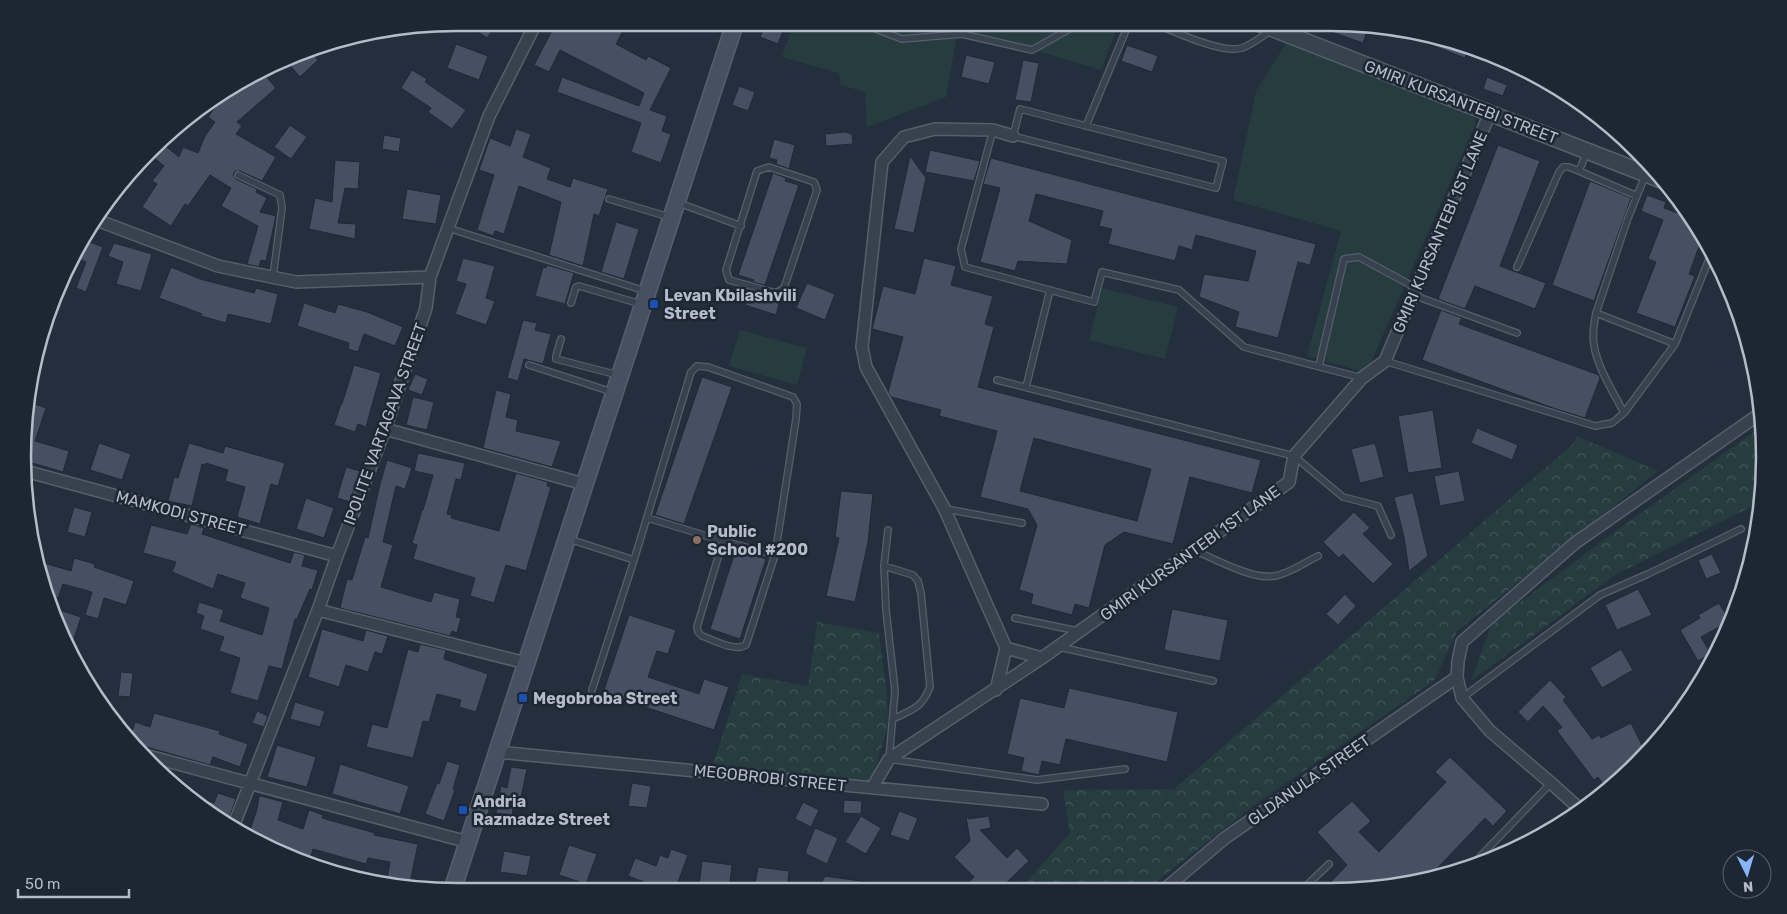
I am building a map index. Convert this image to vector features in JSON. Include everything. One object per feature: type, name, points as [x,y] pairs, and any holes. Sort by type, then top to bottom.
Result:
[{"type":"main road","points":[[454,883],[732,31]]},
{"type":"street","name":"IPOLITE VARTAGAVA STREET","points":[[235,821],[318,610],[385,429],[426,308],[430,277],[489,116],[532,31]]},
{"type":"street","name":"GMIRI KURSANTEBI STREET","points":[[1278,31],[1649,175]]},
{"type":"street","name":"GMIRI KURSANTEBI 1ST LANE","points":[[1385,362],[1490,113]]},
{"type":"street","points":[[996,690],[1006,648],[944,508],[866,367],[862,347],[882,162],[904,137],[935,129],[993,130],[1014,136]]},
{"type":"street","points":[[102,222],[218,266],[296,282],[430,277]]},
{"type":"street","points":[[1294,456],[1362,378],[1385,362]]},
{"type":"street","points":[[1575,805],[1490,731],[1462,698],[1457,677],[1462,642],[1575,543],[1754,418]]},
{"type":"street","points":[[385,429],[584,484]]},
{"type":"street","name":"GMIRI KURSANTEBI 1ST LANE","points":[[872,788],[889,759],[1059,647],[1289,482],[1294,456]]},
{"type":"street","name":"MAMKODI STREET","points":[[32,473],[337,556]]},
{"type":"street","points":[[318,610],[526,663]]},
{"type":"street","points":[[1006,648],[1042,658]]},
{"type":"street","name":"GLDANULA STREET","points":[[1172,883],[1225,838],[1457,677]]},
{"type":"street","name":"MEGOBROBI STREET","points":[[497,752],[1042,804]]},
{"type":"street","points":[[156,758],[468,842]]},
{"type":"lane","points":[[881,31],[902,39],[962,34],[1032,50],[1066,31]]},
{"type":"lane","points":[[1086,126],[1127,31]]},
{"type":"lane","points":[[1174,31],[1217,47],[1240,48],[1251,44],[1270,31]]},
{"type":"lane","points":[[1020,109],[1086,126],[1223,161],[1216,188],[1014,136],[1020,109]]},
{"type":"lane","points":[[993,130],[961,249],[966,267],[1094,302],[1102,272],[1179,290],[1244,347],[1362,378]]},
{"type":"lane","points":[[1578,171],[1587,152]]},
{"type":"lane","points":[[770,167],[814,182],[817,190],[784,288],[776,294],[729,280],[726,270],[740,226],[757,171],[770,167]]},
{"type":"lane","points":[[1517,267],[1559,172],[1563,167],[1569,167],[1637,196]]},
{"type":"lane","points":[[1624,413],[1602,370],[1594,345],[1596,313],[1646,174]]},
{"type":"lane","points":[[238,175],[280,196],[282,208],[273,277]]},
{"type":"lane","points":[[608,199],[671,218]]},
{"type":"lane","points":[[676,202],[740,226]]},
{"type":"lane","points":[[448,228],[645,298]]},
{"type":"lane","points":[[1318,366],[1344,259],[1359,257],[1415,292],[1517,333]]},
{"type":"lane","points":[[1385,362],[1596,426],[1612,423],[1624,413],[1675,344],[1708,262]]},
{"type":"lane","points":[[571,303],[576,287],[579,286],[645,298]]},
{"type":"lane","points":[[1026,388],[1050,290]]},
{"type":"lane","points":[[1596,313],[1675,344]]},
{"type":"lane","points":[[561,339],[556,359],[620,376]]},
{"type":"lane","points":[[529,365],[614,393]]},
{"type":"lane","points":[[592,690],[648,518],[691,372],[698,366],[708,367],[794,397],[796,404],[796,419],[775,555],[746,645],[742,647],[735,647],[702,636],[698,632],[697,627],[723,541]]},
{"type":"lane","points":[[997,380],[1294,456],[1343,497],[1378,506],[1391,536]]},
{"type":"lane","points":[[944,508],[1022,523]]},
{"type":"lane","points":[[648,518],[775,555]]},
{"type":"lane","points":[[1462,698],[1600,595],[1741,529]]},
{"type":"lane","points":[[888,530],[884,566],[886,610],[895,691],[889,759],[1037,780],[1125,769]]},
{"type":"lane","points":[[567,539],[634,560]]},
{"type":"lane","points":[[1194,550],[1245,572],[1274,576],[1291,571],[1318,556]]},
{"type":"lane","points":[[884,566],[913,575],[918,581],[921,593],[930,687],[926,699],[920,706],[893,719]]},
{"type":"lane","points":[[1014,618],[1080,632]]},
{"type":"lane","points":[[1059,647],[1213,681]]},
{"type":"lane","points":[[1483,854],[1552,783]]},
{"type":"lane","points":[[1309,883],[1329,864]]},
{"type":"green space","points":[[791,31],[966,31],[956,41],[946,97],[867,127],[865,92],[841,85],[839,73],[782,57]]},
{"type":"green space","points":[[970,31],[1116,31],[1101,70]]},
{"type":"green space","points":[[1287,42],[1474,114],[1476,123],[1369,367],[1360,371],[1307,356],[1341,231],[1233,200],[1256,91]]},
{"type":"green space","points":[[1102,288],[1178,307],[1165,359],[1089,340]]},
{"type":"green space","points":[[740,330],[807,348],[797,385],[729,366]]},
{"type":"green space","points":[[1755,431],[1756,457],[1753,506],[1615,575],[1471,681],[1492,623]]},
{"type":"green space","points":[[1577,436],[1658,471],[1457,631],[1434,681],[1256,804],[1154,883],[1025,883],[1070,833],[1063,790],[1174,789],[1572,445]]},
{"type":"green space","points":[[817,622],[879,633],[887,695],[888,726],[871,782],[713,765],[742,674],[808,686]]},
{"type":"building","points":[[477,31],[492,31],[487,38]]},
{"type":"building","points":[[552,31],[623,31],[616,44],[646,60],[648,56],[671,68],[650,110],[667,116],[662,131],[671,134],[661,163],[631,152],[641,123],[557,92],[562,77],[639,106],[644,93],[560,50],[549,72],[534,65]]},
{"type":"building","points":[[763,31],[783,31],[778,44],[760,37]]},
{"type":"building","points":[[1329,31],[1366,33],[1363,43]]},
{"type":"building","points":[[1421,41],[1467,54],[1465,58]]},
{"type":"building","points":[[456,44],[488,56],[479,80],[447,68]]},
{"type":"building","points":[[1127,45],[1158,56],[1152,72],[1121,61]]},
{"type":"building","points":[[966,55],[995,62],[989,84],[961,77]]},
{"type":"building","points":[[315,56],[318,60],[300,77],[290,66]]},
{"type":"building","points":[[1023,60],[1039,63],[1031,102],[1015,100]]},
{"type":"building","points":[[412,70],[427,79],[425,82],[466,110],[452,129],[428,112],[431,108],[401,88]]},
{"type":"building","points":[[266,76],[276,88],[237,122],[242,126],[236,134],[276,157],[262,181],[240,171],[235,171],[233,175],[236,179],[257,189],[256,192],[267,198],[260,212],[276,216],[266,261],[261,260],[259,267],[247,264],[258,226],[221,206],[231,188],[210,175],[188,206],[185,204],[171,226],[142,207],[157,184],[152,181],[164,166],[154,158],[166,146],[179,157],[183,147],[198,153],[205,136],[215,122],[208,117],[220,103]]},
{"type":"building","points":[[1487,77],[1507,85],[1503,96],[1483,89]]},
{"type":"building","points":[[739,86],[755,92],[748,111],[732,105]]},
{"type":"building","points":[[290,125],[307,137],[291,159],[274,147]]},
{"type":"building","points":[[516,129],[531,134],[523,157],[551,168],[547,179],[570,187],[573,178],[608,189],[599,216],[594,214],[583,266],[549,255],[561,202],[519,186],[504,234],[495,231],[493,236],[477,230],[494,175],[479,170],[490,138],[510,146]]},
{"type":"building","points":[[845,132],[852,134],[853,144],[826,146],[825,134]]},
{"type":"building","points":[[384,135],[401,138],[399,152],[382,149]]},
{"type":"building","points":[[774,139],[795,145],[789,169],[776,164],[777,160],[769,158]]},
{"type":"building","points":[[1498,145],[1540,161],[1500,266],[1546,283],[1535,309],[1475,286],[1465,309],[1438,299]]},
{"type":"building","points":[[930,150],[980,161],[974,181],[925,172]]},
{"type":"building","points":[[910,156],[926,178],[914,233],[894,229]]},
{"type":"building","points":[[991,158],[1316,244],[1310,265],[1298,262],[1278,338],[1235,327],[1239,312],[1199,297],[1204,274],[1248,281],[1256,251],[1196,235],[1192,250],[1179,246],[1175,261],[1108,244],[1112,229],[1099,226],[1103,211],[1036,194],[1029,221],[1072,240],[1067,264],[1018,261],[1015,271],[980,262],[1000,188],[983,184]]},
{"type":"building","points":[[335,160],[360,162],[358,189],[345,188],[338,223],[356,224],[355,239],[309,229],[315,198],[332,202]]},
{"type":"building","points":[[773,173],[786,178],[785,181],[799,185],[765,285],[738,275]]},
{"type":"building","points":[[1590,181],[1631,198],[1594,301],[1552,285]]},
{"type":"building","points":[[407,189],[441,195],[436,224],[402,219]]},
{"type":"building","points":[[1647,195],[1666,202],[1664,208],[1679,214],[1700,245],[1689,274],[1695,276],[1675,327],[1636,313],[1656,262],[1648,259],[1663,220],[1641,211]]},
{"type":"building","points":[[616,222],[639,229],[624,279],[601,272]]},
{"type":"building","points":[[89,242],[103,247],[86,292],[76,288],[86,262],[80,260]]},
{"type":"building","points":[[114,243],[152,254],[141,291],[116,284],[123,262],[108,256]]},
{"type":"building","points":[[463,258],[495,266],[486,298],[495,301],[486,325],[455,314],[466,284],[456,281]]},
{"type":"building","points":[[924,258],[956,266],[951,285],[993,296],[985,324],[994,327],[978,387],[1261,460],[1252,493],[1190,477],[1173,544],[1124,532],[1105,545],[1089,608],[1075,604],[1072,615],[1031,604],[1033,594],[1019,590],[1037,525],[1028,509],[980,497],[997,431],[939,416],[941,410],[891,397],[888,392],[903,337],[872,329],[883,286],[915,294]],"holes":[[[1034,438],[1151,469],[1137,521],[1020,491]]]},
{"type":"building","points":[[547,265],[574,273],[565,304],[535,296],[543,267],[546,268]]},
{"type":"building","points":[[171,267],[200,279],[254,293],[256,288],[278,294],[271,324],[228,314],[226,323],[201,316],[202,314],[159,298]]},
{"type":"building","points":[[807,283],[835,294],[825,320],[796,308]]},
{"type":"building","points":[[750,291],[780,300],[776,315],[745,305]]},
{"type":"building","points":[[304,303],[335,313],[338,304],[367,312],[403,327],[395,346],[364,334],[358,352],[348,349],[349,343],[297,326]]},
{"type":"building","points":[[1441,310],[1462,318],[1459,324],[1599,375],[1600,378],[1585,418],[1422,360]]},
{"type":"building","points":[[523,320],[537,323],[535,330],[551,334],[543,364],[524,359],[518,381],[507,378]]},
{"type":"building","points":[[354,365],[381,373],[366,427],[358,424],[355,432],[334,425]]},
{"type":"building","points":[[415,374],[428,379],[422,395],[408,390]]},
{"type":"building","points":[[702,377],[732,387],[684,524],[655,515]]},
{"type":"building","points":[[496,390],[511,394],[506,417],[518,420],[516,431],[561,441],[552,467],[483,448]]},
{"type":"building","points":[[413,397],[434,402],[427,430],[406,425]]},
{"type":"building","points":[[35,404],[46,408],[35,441],[69,451],[63,472],[31,463]]},
{"type":"building","points":[[1433,410],[1442,468],[1408,473],[1398,416]]},
{"type":"building","points":[[1477,428],[1518,445],[1512,460],[1471,443]]},
{"type":"building","points":[[99,443],[131,454],[122,480],[90,470]]},
{"type":"building","points":[[189,443],[223,453],[225,446],[285,463],[278,486],[271,484],[260,524],[237,517],[245,487],[225,481],[228,470],[206,463],[206,465],[202,464],[192,506],[168,501],[174,477],[178,478]]},
{"type":"building","points":[[1375,443],[1384,477],[1360,483],[1351,449]]},
{"type":"building","points":[[418,453],[465,463],[461,480],[456,479],[447,514],[452,515],[451,518],[499,531],[516,473],[548,482],[547,486],[551,487],[526,571],[506,565],[494,603],[470,596],[475,578],[413,559],[417,545],[412,543],[433,475],[414,471]]},
{"type":"building","points":[[387,460],[412,468],[405,489],[396,486],[383,542],[393,545],[381,587],[431,602],[434,592],[460,599],[456,617],[461,618],[457,633],[452,631],[450,636],[340,608],[347,579],[352,580],[365,537],[368,538]]},
{"type":"building","points":[[346,467],[360,471],[350,502],[337,498]]},
{"type":"building","points":[[1459,471],[1465,501],[1440,506],[1434,476]]},
{"type":"building","points":[[841,491],[873,494],[868,542],[855,602],[826,596],[839,538],[835,537]]},
{"type":"building","points":[[1413,493],[1428,556],[1409,571],[1404,537],[1394,497]]},
{"type":"building","points":[[306,498],[334,508],[324,538],[296,529]]},
{"type":"building","points":[[74,507],[92,512],[85,537],[67,532]]},
{"type":"building","points":[[1354,512],[1370,528],[1363,534],[1393,564],[1373,584],[1343,554],[1339,558],[1323,542]]},
{"type":"building","points":[[191,524],[204,528],[202,534],[290,563],[294,552],[305,555],[302,566],[318,570],[312,590],[310,589],[297,619],[295,619],[282,669],[269,666],[258,701],[230,693],[240,658],[219,651],[224,637],[200,629],[204,616],[196,613],[199,602],[224,610],[220,621],[262,635],[269,608],[240,598],[245,583],[218,574],[213,589],[172,572],[176,562],[143,553],[151,525],[187,534]]},
{"type":"building","points":[[736,549],[766,559],[740,639],[710,629]]},
{"type":"building","points":[[1712,554],[1721,573],[1706,579],[1698,560]]},
{"type":"building","points":[[74,558],[95,564],[94,567],[134,581],[126,605],[104,598],[98,619],[85,615],[92,592],[63,584],[58,598],[55,597],[45,563],[71,571]]},
{"type":"building","points":[[1638,589],[1652,615],[1617,630],[1605,605]]},
{"type":"building","points":[[1345,594],[1356,606],[1338,625],[1326,614]]},
{"type":"building","points":[[1719,603],[1725,614],[1720,626],[1701,637],[1709,651],[1706,657],[1698,661],[1680,630],[1700,618],[1698,615]]},
{"type":"building","points":[[1172,609],[1228,620],[1220,661],[1164,650]]},
{"type":"building","points":[[60,610],[81,617],[73,641]]},
{"type":"building","points":[[629,615],[676,630],[668,654],[657,651],[648,677],[699,694],[704,679],[729,687],[714,730],[603,693]]},
{"type":"building","points":[[322,629],[363,641],[366,630],[388,636],[382,654],[375,652],[368,672],[346,665],[339,687],[308,677]]},
{"type":"building","points":[[420,644],[446,650],[444,659],[488,674],[476,712],[459,707],[461,700],[437,694],[429,722],[423,721],[413,758],[366,747],[372,724],[387,728],[408,649],[418,652]]},
{"type":"building","points":[[1621,649],[1633,670],[1602,688],[1590,668]]},
{"type":"building","points":[[121,672],[133,673],[130,697],[118,696]]},
{"type":"building","points":[[1550,680],[1566,697],[1563,700],[1592,739],[1599,735],[1601,738],[1631,723],[1642,746],[1603,784],[1598,777],[1594,780],[1557,731],[1562,727],[1543,706],[1528,722],[1518,712]]},
{"type":"building","points":[[1069,688],[1178,712],[1167,762],[1066,739],[1060,765],[1042,761],[1039,775],[1021,771],[1024,758],[1007,754],[1020,698],[1064,708]]},
{"type":"building","points":[[295,702],[325,711],[320,727],[290,719]]},
{"type":"building","points":[[257,711],[268,716],[264,727],[252,723]]},
{"type":"building","points":[[154,713],[220,731],[219,734],[248,744],[240,767],[213,757],[210,765],[145,747],[132,732],[135,722],[150,727]]},
{"type":"building","points":[[277,745],[316,757],[307,787],[267,777]]},
{"type":"building","points":[[1450,757],[1507,811],[1493,826],[1485,818],[1437,869],[1386,879],[1330,883],[1347,865],[1317,832],[1352,801],[1371,821],[1359,832],[1379,852],[1446,782],[1435,772]]},
{"type":"building","points":[[447,761],[460,765],[453,789],[455,790],[444,821],[425,814]]},
{"type":"building","points":[[340,764],[409,786],[400,814],[332,794]]},
{"type":"building","points":[[511,767],[527,769],[521,798],[515,798],[512,816],[496,813],[501,786],[507,788]]},
{"type":"building","points":[[632,783],[651,786],[647,808],[628,806]]},
{"type":"building","points":[[218,793],[236,799],[229,817],[204,799],[214,803]]},
{"type":"building","points":[[259,797],[283,802],[278,820],[303,829],[309,810],[323,815],[322,818],[375,833],[374,835],[418,844],[411,880],[387,877],[390,862],[368,858],[366,864],[313,849],[311,857],[250,829]]},
{"type":"building","points":[[844,800],[862,801],[861,814],[843,813]]},
{"type":"building","points":[[803,802],[819,810],[811,827],[795,819]]},
{"type":"building","points":[[899,811],[918,818],[909,841],[890,835]]},
{"type":"building","points":[[861,816],[881,828],[866,854],[845,842]]},
{"type":"building","points":[[966,816],[969,819],[989,816],[991,828],[980,830],[1007,858],[1017,848],[1029,861],[1006,883],[968,883],[974,877],[954,857],[970,841]]},
{"type":"building","points":[[815,828],[838,838],[827,864],[806,854]]},
{"type":"building","points":[[569,845],[597,854],[586,883],[559,875]]},
{"type":"building","points":[[671,849],[688,855],[678,883],[646,883],[628,876],[635,858],[656,866],[660,855],[668,858]]},
{"type":"building","points":[[504,851],[531,856],[527,876],[500,872]]},
{"type":"building","points":[[702,861],[732,865],[730,883],[699,883]]},
{"type":"building","points":[[758,867],[789,871],[788,883],[755,883]]},
{"type":"building","points":[[825,876],[867,882],[867,883],[822,883]]},
{"type":"place","name":"Levan Kbilashvili Street","points":[[654,304]]},
{"type":"place","name":"Public School #200","points":[[697,540]]},
{"type":"place","name":"Megobroba Street","points":[[523,698]]},
{"type":"place","name":"Andria Razmadze Street","points":[[463,810]]}]
